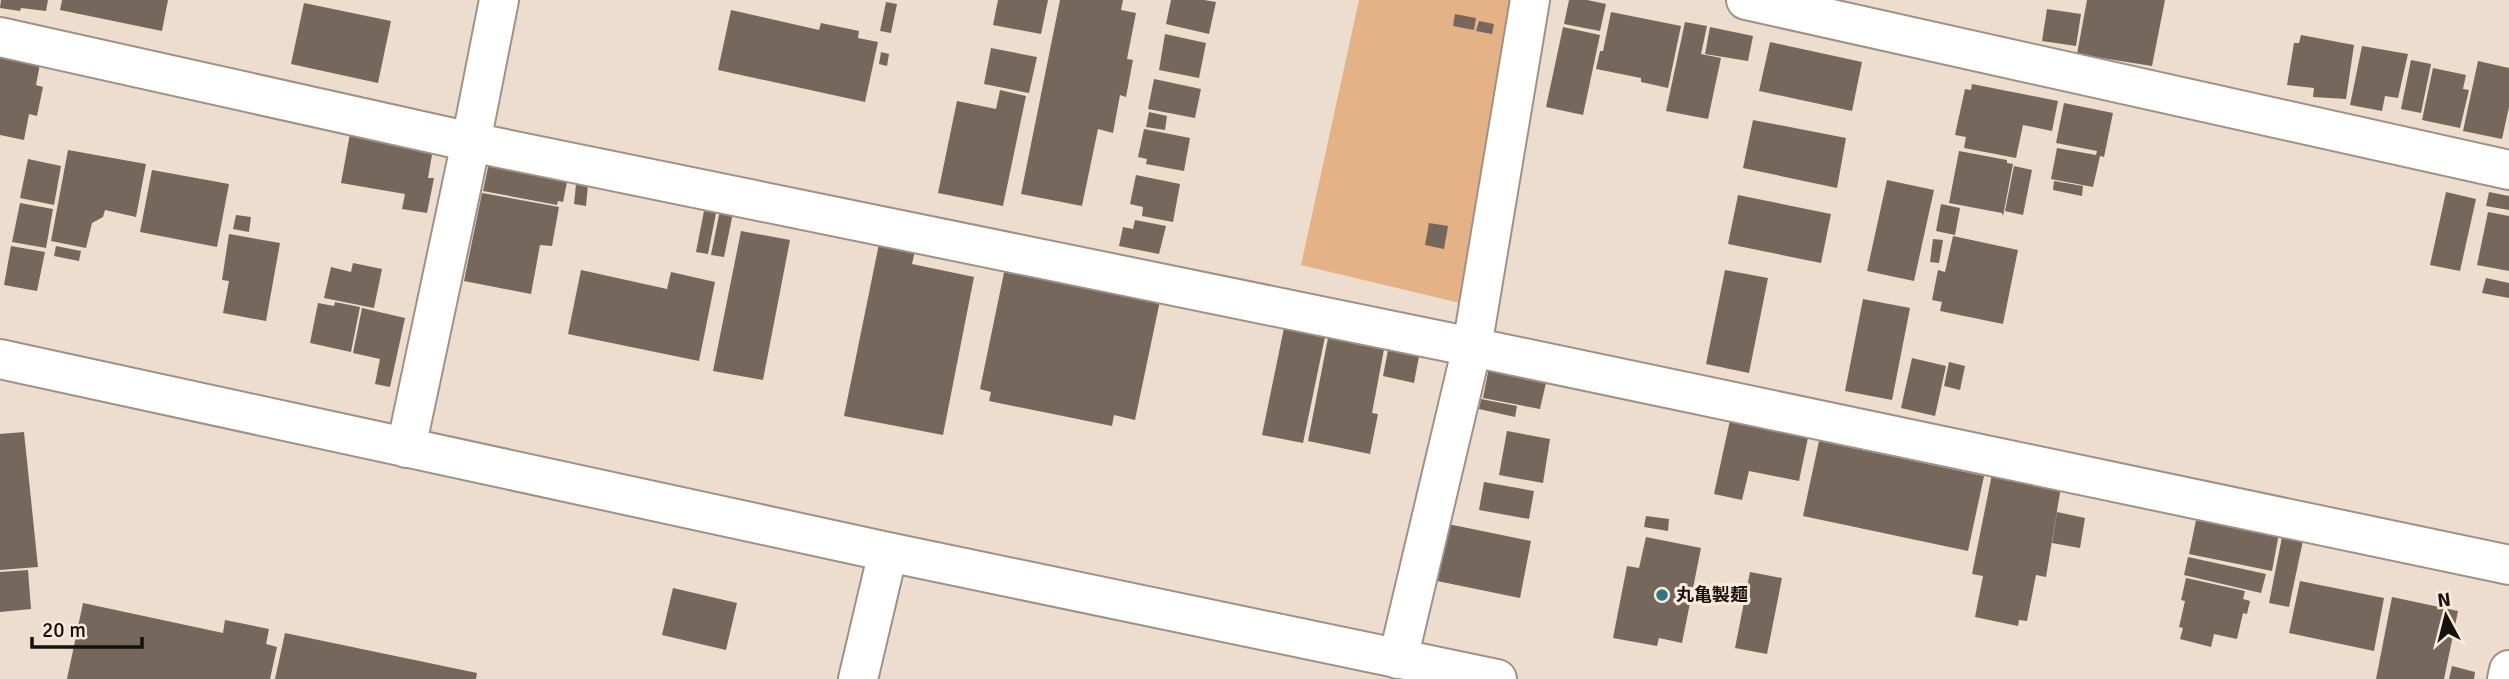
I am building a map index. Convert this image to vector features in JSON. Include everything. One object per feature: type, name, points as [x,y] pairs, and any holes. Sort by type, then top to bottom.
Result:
[{"type":"street","points":[[406,448],[499,0]]},
{"type":"street","points":[[1398,659],[1472,348],[1530,0]]},
{"type":"street","points":[[1746,0],[2509,170]]},
{"type":"street","points":[[0,37],[471,142],[2509,565]]},
{"type":"street","points":[[0,359],[888,552],[1497,679]]},
{"type":"street","points":[[858,679],[888,552]]},
{"type":"street","points":[[2507,679],[2509,670]]},
{"type":"shaded area","points":[[1359,0],[1538,0],[1468,305],[1301,265]]},
{"type":"building","points":[[1,0],[48,0],[46,11],[21,8],[20,11],[0,8]]},
{"type":"building","points":[[62,0],[168,0],[162,31],[60,10]]},
{"type":"building","points":[[998,0],[1048,0],[1041,34],[993,25]]},
{"type":"building","points":[[1060,0],[1123,0],[1121,10],[1136,13],[1127,59],[1133,60],[1126,97],[1120,95],[1113,133],[1098,129],[1082,206],[1021,194]]},
{"type":"building","points":[[1171,0],[1216,2],[1209,34],[1166,24]]},
{"type":"building","points":[[1569,0],[1606,4],[1600,31],[1564,24]]},
{"type":"building","points":[[2087,0],[2165,0],[2152,66],[2077,54]]},
{"type":"building","points":[[886,2],[897,4],[891,33],[880,31]]},
{"type":"building","points":[[304,3],[391,21],[378,83],[291,64]]},
{"type":"building","points":[[2047,9],[2081,14],[2076,46],[2042,41]]},
{"type":"building","points":[[731,10],[819,30],[821,23],[859,31],[858,38],[878,42],[865,102],[718,70]]},
{"type":"building","points":[[1611,12],[1681,26],[1668,88],[1641,82],[1641,78],[1596,69],[1600,51],[1603,51]]},
{"type":"building","points":[[1455,14],[1476,18],[1474,30],[1453,26]]},
{"type":"building","points":[[1479,21],[1494,24],[1492,34],[1476,31]]},
{"type":"building","points":[[1685,22],[1707,26],[1701,54],[1721,58],[1708,119],[1666,111]]},
{"type":"building","points":[[1563,27],[1600,35],[1583,115],[1546,107]]},
{"type":"building","points":[[1710,27],[1753,36],[1748,61],[1705,54]]},
{"type":"building","points":[[1165,34],[1206,43],[1199,78],[1159,70]]},
{"type":"building","points":[[2301,35],[2354,45],[2346,99],[2313,97],[2314,88],[2287,85],[2294,43],[2299,43]]},
{"type":"building","points":[[1770,42],[1862,62],[1852,111],[1759,91]]},
{"type":"building","points":[[2362,46],[2408,54],[2398,98],[2385,96],[2382,111],[2350,105]]},
{"type":"building","points":[[991,48],[1037,57],[1029,93],[984,84]]},
{"type":"building","points":[[881,52],[889,54],[887,66],[879,64]]},
{"type":"building","points":[[0,56],[40,64],[36,85],[43,87],[37,116],[29,114],[24,140],[0,135]]},
{"type":"building","points":[[2411,60],[2431,64],[2421,113],[2401,109]]},
{"type":"building","points":[[2478,61],[2509,68],[2509,107],[2502,139],[2463,131]]},
{"type":"building","points":[[2433,68],[2466,75],[2463,89],[2469,90],[2460,128],[2422,120]]},
{"type":"building","points":[[1154,79],[1201,89],[1195,118],[1148,109]]},
{"type":"building","points":[[1972,84],[2058,101],[2052,131],[2023,125],[2016,158],[1964,148],[1966,137],[1955,135],[1965,89],[1971,90]]},
{"type":"building","points":[[1000,90],[1026,96],[1003,206],[938,193],[957,101],[996,109]]},
{"type":"building","points":[[2064,103],[2113,113],[2104,157],[2100,156],[2093,187],[2051,179],[2057,148],[2096,155],[2097,151],[2056,143]]},
{"type":"building","points":[[1149,112],[1167,116],[1165,130],[1146,127]]},
{"type":"building","points":[[1753,120],[1846,138],[1837,188],[1743,168]]},
{"type":"building","points":[[351,128],[434,143],[428,178],[434,178],[427,213],[402,209],[405,194],[341,183]]},
{"type":"building","points":[[1144,129],[1190,138],[1184,171],[1146,164],[1147,159],[1138,157]]},
{"type":"building","points":[[68,150],[146,164],[136,217],[105,210],[103,217],[92,223],[86,248],[51,241]]},
{"type":"building","points":[[1959,151],[2007,160],[2007,163],[2013,164],[2003,216],[2002,213],[1949,203]]},
{"type":"building","points":[[490,158],[569,172],[563,202],[558,201],[557,205],[483,191]]},
{"type":"building","points":[[28,159],[61,166],[54,205],[20,198]]},
{"type":"building","points":[[2014,166],[2032,170],[2023,215],[2005,211]]},
{"type":"building","points":[[152,170],[229,184],[217,247],[140,232]]},
{"type":"building","points":[[1136,175],[1180,184],[1173,222],[1142,216],[1143,207],[1130,204]]},
{"type":"building","points":[[1887,180],[1934,190],[1914,281],[1867,271]]},
{"type":"building","points":[[2054,181],[2083,186],[2082,196],[2053,190]]},
{"type":"building","points":[[576,184],[588,185],[586,206],[574,204]]},
{"type":"building","points":[[2446,192],[2476,199],[2460,271],[2430,265]]},
{"type":"building","points":[[2489,192],[2509,196],[2509,210],[2486,206]]},
{"type":"building","points":[[482,193],[559,207],[552,246],[540,245],[531,294],[464,281]]},
{"type":"building","points":[[1738,195],[1831,214],[1821,263],[1728,244]]},
{"type":"building","points":[[20,203],[53,209],[46,248],[12,242]]},
{"type":"building","points":[[1941,204],[1960,208],[1955,235],[1936,231]]},
{"type":"building","points":[[721,205],[734,208],[724,257],[711,255]]},
{"type":"building","points":[[704,211],[716,213],[708,254],[696,252]]},
{"type":"building","points":[[2488,212],[2509,216],[2509,271],[2477,265]]},
{"type":"building","points":[[236,215],[251,217],[249,232],[233,229]]},
{"type":"building","points":[[1135,220],[1166,226],[1159,254],[1119,246],[1123,227],[1133,229]]},
{"type":"building","points":[[1429,223],[1448,226],[1444,249],[1425,245]]},
{"type":"building","points":[[741,231],[790,240],[763,380],[713,371]]},
{"type":"building","points":[[229,234],[280,243],[266,321],[223,313],[229,281],[222,280]]},
{"type":"building","points":[[1953,236],[2018,250],[2003,324],[1940,311],[1942,302],[1932,300],[1938,270],[1945,272]]},
{"type":"building","points":[[880,239],[916,246],[912,264],[974,277],[943,435],[844,416]]},
{"type":"building","points":[[1933,239],[1943,240],[1939,263],[1930,262]]},
{"type":"building","points":[[11,246],[45,252],[37,291],[4,285]]},
{"type":"building","points":[[56,246],[81,251],[79,261],[54,256]]},
{"type":"building","points":[[353,263],[382,269],[374,308],[324,298],[331,267],[351,272]]},
{"type":"building","points":[[1006,263],[1161,296],[1135,420],[1114,415],[1112,426],[989,401],[991,392],[980,389]]},
{"type":"building","points":[[581,270],[667,289],[671,272],[715,282],[699,361],[568,334]]},
{"type":"building","points":[[1725,270],[1768,278],[1749,373],[1706,364]]},
{"type":"building","points":[[2486,278],[2509,283],[2509,298],[2482,293]]},
{"type":"building","points":[[1863,299],[1910,308],[1892,400],[1845,391]]},
{"type":"building","points":[[335,302],[360,307],[351,352],[310,343],[318,303],[334,306]]},
{"type":"building","points":[[362,308],[405,318],[390,387],[375,384],[380,359],[353,353]]},
{"type":"building","points":[[1285,323],[1326,332],[1303,443],[1262,435]]},
{"type":"building","points":[[1329,333],[1385,344],[1372,413],[1378,414],[1370,454],[1308,441]]},
{"type":"building","points":[[1389,345],[1420,351],[1414,383],[1383,376]]},
{"type":"building","points":[[1912,358],[1946,366],[1935,416],[1901,408]]},
{"type":"building","points":[[1490,362],[1548,374],[1540,409],[1483,398]]},
{"type":"building","points":[[1949,362],[1965,366],[1960,390],[1944,386]]},
{"type":"building","points":[[1481,399],[1517,406],[1515,417],[1479,409]]},
{"type":"building","points":[[1732,411],[1810,428],[1799,481],[1749,471],[1742,500],[1714,494]]},
{"type":"building","points":[[1507,431],[1550,439],[1543,483],[1499,475]]},
{"type":"building","points":[[24,432],[38,567],[0,570],[0,434]]},
{"type":"building","points":[[1819,441],[1984,476],[1968,551],[1803,516]]},
{"type":"building","points":[[1992,474],[2061,487],[2046,577],[2036,575],[2027,621],[2019,620],[2018,626],[1975,617],[1983,576],[1972,574]]},
{"type":"building","points":[[1484,482],[1534,491],[1529,519],[1479,510]]},
{"type":"building","points":[[2198,511],[2280,528],[2272,571],[2189,554]]},
{"type":"building","points":[[2057,512],[2085,518],[2080,548],[2052,543]]},
{"type":"building","points":[[1646,516],[1669,519],[1668,531],[1644,527]]},
{"type":"building","points":[[1448,524],[1531,541],[1520,598],[1437,581]]},
{"type":"building","points":[[2284,527],[2305,531],[2289,607],[2269,603]]},
{"type":"building","points":[[1646,537],[1701,548],[1682,643],[1659,638],[1657,646],[1613,638],[1627,566],[1639,568]]},
{"type":"building","points":[[2188,557],[2266,574],[2261,593],[2184,575]]},
{"type":"building","points":[[28,570],[31,609],[0,612],[0,572]]},
{"type":"building","points":[[1750,572],[1782,578],[1767,654],[1735,648]]},
{"type":"building","points":[[2186,578],[2245,591],[2243,599],[2250,601],[2247,614],[2243,613],[2237,639],[2214,634],[2211,647],[2180,639],[2183,628],[2179,627],[2185,601],[2181,600]]},
{"type":"building","points":[[2300,581],[2384,598],[2374,651],[2289,633]]},
{"type":"building","points":[[673,588],[737,603],[726,650],[662,635]]},
{"type":"building","points":[[2392,597],[2458,611],[2444,679],[2376,679]]},
{"type":"building","points":[[83,603],[223,633],[225,620],[269,629],[266,644],[277,647],[270,679],[67,679]]},
{"type":"building","points":[[285,633],[477,673],[476,679],[275,679]]},
{"type":"building","points":[[2452,666],[2475,672],[2474,679],[2449,679]]},
{"type":"place","name":"丸亀製麺","points":[[1662,595]]}]
